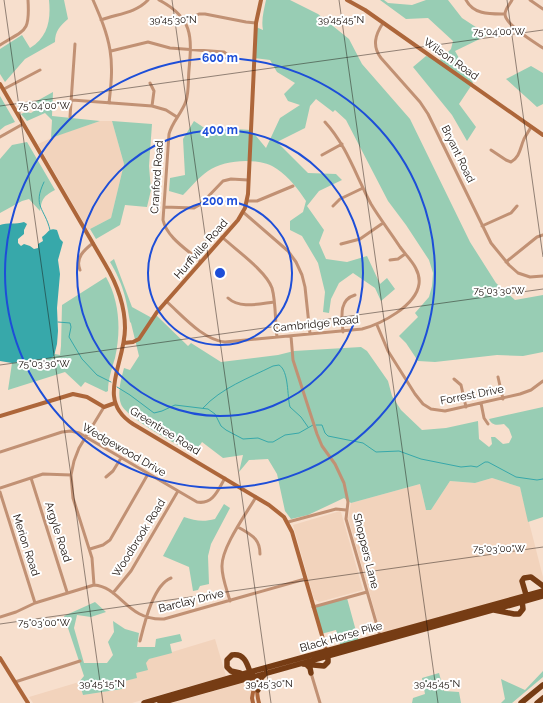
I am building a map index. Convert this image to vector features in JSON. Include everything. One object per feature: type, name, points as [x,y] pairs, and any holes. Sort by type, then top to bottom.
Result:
[{"type":"highway","points":[[494,610],[519,614],[523,609],[524,599],[522,581],[526,577],[530,577],[543,586]]},
{"type":"highway","name":"Black Horse Pike","points":[[144,703],[180,692],[494,610],[543,591]]},
{"type":"highway","points":[[524,599],[543,596]]},
{"type":"highway","name":"Black Horse Pike","points":[[160,703],[250,674],[267,673],[297,664],[380,636],[524,599]]},
{"type":"highway","points":[[297,664],[323,667],[328,662],[327,653]]},
{"type":"highway","points":[[306,664],[310,668],[311,673]]},
{"type":"highway","points":[[311,673],[312,669],[316,666]]},
{"type":"highway","points":[[258,690],[261,678],[267,673]]},
{"type":"highway","points":[[521,703],[543,684]]},
{"type":"highway","points":[[153,703],[179,695],[180,692]]},
{"type":"highway","points":[[537,703],[543,698]]},
{"type":"street","points":[[0,45],[21,33],[27,27],[29,18],[28,0]]},
{"type":"street","points":[[93,0],[102,20],[110,51],[112,75],[109,103]]},
{"type":"street","points":[[102,20],[136,10],[148,0]]},
{"type":"street","name":"Cranford Road","points":[[159,0],[174,9],[184,20],[190,35],[191,49],[186,99],[171,127],[169,134],[164,220],[168,232],[201,262]]},
{"type":"street","name":"Hurffville Road","points":[[124,343],[133,342],[139,339],[166,301],[238,220],[243,212],[247,201],[256,23],[261,0]]},
{"type":"street","name":"Wilson Road","points":[[347,0],[365,10],[543,135]]},
{"type":"street","points":[[466,0],[480,13],[505,14]]},
{"type":"street","points":[[512,0],[506,9],[506,20],[513,27],[543,48]]},
{"type":"street","points":[[530,0],[543,9]]},
{"type":"street","points":[[184,20],[199,14],[205,14],[256,23]]},
{"type":"street","name":"Bryant Road","points":[[383,23],[375,39],[377,52],[420,102],[428,114],[491,243],[515,271],[524,276],[534,278],[543,276]]},
{"type":"street","points":[[110,51],[148,42],[170,48],[224,52],[230,57]]},
{"type":"street","points":[[70,117],[75,44]]},
{"type":"street","points":[[4,89],[40,70]]},
{"type":"street","points":[[150,82],[154,91],[152,106]]},
{"type":"street","points":[[0,84],[112,275],[121,298],[124,316],[124,343],[113,394],[115,403],[104,407],[75,456],[71,475],[73,498],[93,562],[94,585],[35,603],[0,618]]},
{"type":"street","points":[[72,100],[152,106],[166,110],[177,117]]},
{"type":"street","name":"Cambridge Road","points":[[166,301],[203,333],[217,341],[229,342],[362,329],[377,325],[404,307],[411,300],[418,290],[418,272],[373,207],[342,144],[325,122]]},
{"type":"street","points":[[0,137],[23,124]]},
{"type":"street","points":[[491,150],[510,162],[514,160],[518,157],[524,138],[531,127]]},
{"type":"street","points":[[322,155],[342,144]]},
{"type":"street","points":[[164,207],[194,208],[223,181],[231,179],[248,180]]},
{"type":"street","points":[[247,201],[261,200],[293,186]]},
{"type":"street","points":[[333,206],[340,199],[363,188]]},
{"type":"street","points":[[482,226],[510,212],[517,206]]},
{"type":"street","points":[[243,212],[286,250],[296,262],[305,284],[310,334]]},
{"type":"street","points":[[341,244],[360,239],[383,223]]},
{"type":"street","points":[[506,262],[537,237],[543,235]]},
{"type":"street","points":[[222,237],[265,276],[272,288],[277,337]]},
{"type":"street","points":[[80,270],[78,262],[82,253],[94,243]]},
{"type":"street","points":[[390,260],[398,259],[405,254]]},
{"type":"street","points":[[343,332],[341,313],[342,307],[348,298],[355,295]]},
{"type":"street","points":[[228,298],[234,303],[243,305],[274,302]]},
{"type":"street","name":"Forrest Drive","points":[[377,325],[388,351],[423,404],[430,409],[445,411],[526,393],[543,381]]},
{"type":"street","name":"Shoppers Lane","points":[[291,336],[294,363],[320,443],[335,464],[344,483],[348,502],[346,519],[380,636]]},
{"type":"street","points":[[498,377],[503,398]]},
{"type":"street","points":[[454,379],[460,385],[466,407]]},
{"type":"street","points":[[0,416],[73,394],[87,397],[104,407]]},
{"type":"street","name":"Greentree Road","points":[[115,403],[118,412],[126,420],[277,510],[288,522],[327,653]]},
{"type":"street","points":[[481,403],[484,418],[488,424]]},
{"type":"street","name":"Wedgewood Drive","points":[[0,452],[65,432],[76,432],[197,502],[207,501],[215,495],[225,478]]},
{"type":"street","points":[[106,477],[113,471],[121,458]]},
{"type":"street","points":[[0,488],[46,474],[71,475]]},
{"type":"street","points":[[90,549],[103,545],[111,537],[148,474]]},
{"type":"street","name":"Argyle Road","points":[[31,478],[68,592]]},
{"type":"street","name":"Woodbrook Road","points":[[113,593],[131,571],[178,491]]},
{"type":"street","name":"Merion Road","points":[[0,492],[35,603]]},
{"type":"street","points":[[230,600],[222,572],[222,560],[225,549],[256,497]]},
{"type":"street","points":[[288,522],[336,509],[346,510]]},
{"type":"street","points":[[238,527],[256,538],[259,544],[260,554]]},
{"type":"street","points":[[140,642],[146,617],[152,603],[164,582],[171,578]]},
{"type":"street","name":"Barclay Drive","points":[[94,585],[101,586],[113,593],[130,608],[146,617],[155,619],[168,618],[305,579]]},
{"type":"street","points":[[313,607],[367,592]]},
{"type":"street","points":[[311,601],[320,605]]},
{"type":"street","points":[[314,613],[316,608],[320,605]]},
{"type":"street","points":[[0,658],[28,703]]},
{"type":"street","points":[[15,682],[80,661]]},
{"type":"street","points":[[311,673],[320,703]]},
{"type":"street","points":[[250,674],[258,690],[258,703]]},
{"type":"street","points":[[250,674],[254,687],[252,698],[253,703]]},
{"type":"shaded area","points":[[100,121],[112,121],[124,164],[111,218],[88,230],[38,144],[58,135]]},
{"type":"shaded area","points":[[492,478],[520,487],[543,577],[543,586],[531,577],[524,578],[526,596],[381,633],[348,518],[351,503],[420,484],[426,510],[431,510],[450,481],[475,483]]},
{"type":"shaded area","points":[[340,511],[363,590],[319,602],[314,599],[293,525]]},
{"type":"shaded area","points":[[215,639],[226,676],[132,703],[33,703],[29,697],[79,682],[83,695],[122,689],[121,682],[136,678],[136,673],[149,659]]},
{"type":"shaded area","points":[[246,682],[250,683],[251,686],[251,703],[171,703]]},
{"type":"green space","points":[[49,0],[64,0],[68,19],[58,29],[55,42],[25,59],[5,82],[0,74],[0,49],[22,35],[30,48],[41,39],[49,21]]},
{"type":"green space","points":[[266,0],[290,0],[318,14],[349,39],[362,64],[410,119],[470,242],[496,283],[515,300],[543,295],[543,352],[523,356],[497,355],[435,362],[418,361],[406,343],[399,336],[418,317],[415,313],[429,297],[433,273],[429,260],[388,201],[346,120],[335,110],[333,112],[316,99],[310,106],[305,128],[277,142],[308,173],[336,174],[342,180],[319,191],[307,206],[324,230],[319,243],[326,259],[347,262],[367,256],[380,284],[387,278],[395,289],[381,301],[375,288],[353,273],[339,283],[331,299],[329,313],[323,312],[325,292],[318,263],[302,236],[290,230],[290,221],[303,212],[306,201],[289,179],[270,165],[252,161],[224,164],[205,173],[183,195],[169,191],[170,178],[185,175],[183,139],[194,121],[203,127],[251,130],[266,148],[280,118],[300,105],[288,101],[284,94],[295,83],[277,72],[270,60],[253,58],[256,27],[263,30],[262,26]]},
{"type":"green space","points":[[380,0],[384,0],[388,3],[412,5],[426,0],[448,0],[462,18],[488,35],[455,51],[473,83],[459,104],[476,127],[467,141],[452,115],[413,67],[426,56],[440,60],[451,49],[453,41],[428,18],[406,19]]},
{"type":"green space","points":[[531,66],[543,73],[543,104],[537,107],[506,79]]},
{"type":"green space","points":[[53,92],[52,116],[100,121],[51,138],[52,120],[45,113],[27,121],[21,114],[26,112],[31,113],[37,109],[35,102]]},
{"type":"green space","points":[[0,96],[15,122],[0,130]]},
{"type":"green space","points":[[112,121],[152,124],[149,166],[151,190],[147,207],[125,205],[120,225],[96,239],[90,229],[111,218],[124,164]]},
{"type":"green space","points":[[27,142],[55,190],[44,198],[40,211],[29,199],[22,201],[0,213],[0,159],[12,145]]},
{"type":"green space","points":[[114,259],[132,307],[152,318],[155,314],[188,346],[191,343],[221,362],[278,355],[294,351],[361,347],[367,351],[388,381],[392,396],[401,410],[422,430],[446,428],[478,421],[479,439],[489,447],[492,444],[491,437],[495,437],[503,444],[509,443],[512,437],[509,429],[504,424],[493,424],[489,419],[543,407],[543,517],[528,522],[520,487],[492,478],[475,483],[450,481],[431,510],[426,510],[420,484],[351,503],[344,498],[308,515],[291,519],[285,511],[277,474],[268,459],[249,460],[239,472],[243,455],[223,458],[202,442],[194,454],[154,431],[125,410],[121,404],[119,395],[124,368],[130,370],[139,356],[123,291],[110,262]]},
{"type":"green space","points":[[106,277],[117,306],[118,317],[117,348],[109,378],[108,391],[106,392],[85,382],[81,387],[65,372],[8,390],[12,363],[50,358],[55,354],[60,355],[62,305]]},
{"type":"green space","points":[[224,504],[230,508],[211,544],[208,556],[209,584],[200,586],[198,590],[193,591],[189,567],[163,556],[184,517],[200,521],[215,519]]},
{"type":"green space","points":[[347,598],[359,642],[341,647],[336,630],[321,634],[313,607]]},
{"type":"green space","points":[[95,602],[106,612],[91,617],[77,615],[74,628],[84,663],[107,663],[113,655],[108,642],[114,632],[113,621],[125,629],[139,633],[137,647],[155,647],[156,639],[180,634],[182,641],[170,644],[172,653],[149,659],[146,663],[148,670],[136,673],[137,678],[121,682],[122,689],[83,695],[79,682],[84,676],[64,616]]},
{"type":"green space","points":[[543,671],[543,677],[512,703],[501,703],[505,699],[501,679],[525,690]]},
{"type":"green space","points":[[439,673],[444,691],[459,692],[461,703],[412,703],[413,698],[425,694],[422,678]]},
{"type":"water","points":[[24,222],[27,224],[24,234],[18,239],[18,243],[21,246],[24,244],[34,249],[38,248],[38,244],[43,241],[42,237],[52,229],[57,230],[60,239],[63,242],[58,260],[60,274],[57,308],[57,344],[54,356],[51,358],[12,363],[0,361],[0,225]]},
{"type":"waterway","points":[[44,182],[39,197],[39,202],[50,230]]},
{"type":"waterway","points":[[58,322],[70,323],[71,327],[69,337],[82,359],[97,375],[111,382]]},
{"type":"waterway","points":[[203,408],[227,389],[273,366],[279,365],[285,373],[290,407],[301,417],[308,427]]},
{"type":"waterway","points":[[117,387],[154,413],[175,405],[208,409],[215,414],[221,426],[243,439],[258,438],[268,442],[273,442],[285,435],[299,433],[313,425]]},
{"type":"waterway","points":[[316,425],[322,425],[328,436],[363,443],[376,452],[399,451],[421,459],[461,467],[477,467],[485,462],[488,462],[516,477],[537,480],[543,479]]}]
